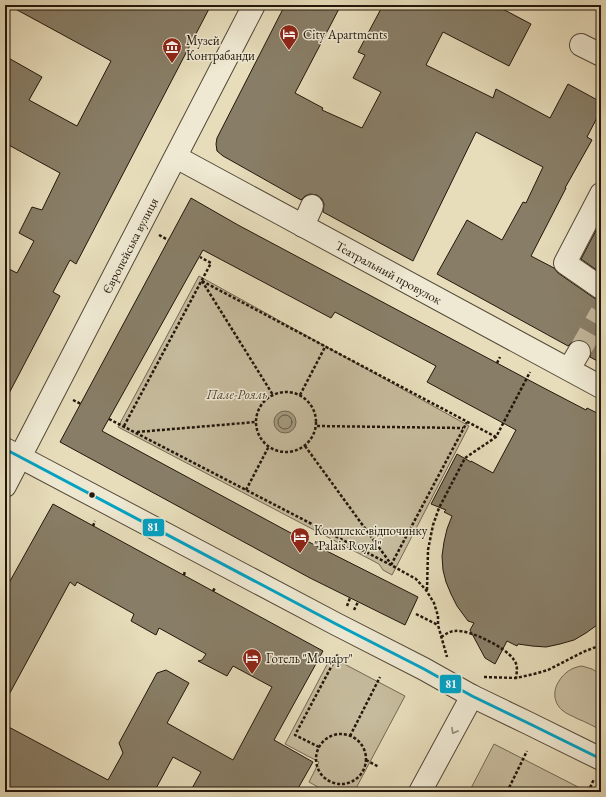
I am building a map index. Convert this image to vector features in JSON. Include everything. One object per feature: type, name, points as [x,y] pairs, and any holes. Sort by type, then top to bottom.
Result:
[{"type":"street","name":"Європейська вулиця","points":[[5,486],[12,453],[176,157],[254,5]]},
{"type":"street","points":[[581,45],[601,55]]},
{"type":"street","name":"Театральний провулок","points":[[176,157],[303,226],[574,361],[601,387]]},
{"type":"street","points":[[601,194],[565,264],[601,288]]},
{"type":"street","points":[[303,226],[312,206]]},
{"type":"street","points":[[12,453],[424,669],[472,696],[601,759]]},
{"type":"street","points":[[420,792],[472,696]]},
{"type":"path","points":[[159,235],[168,240]]},
{"type":"path","points":[[124,426],[211,263],[200,257]]},
{"type":"path","points":[[202,281],[496,437]]},
{"type":"path","points":[[202,281],[272,395]]},
{"type":"path","points":[[300,395],[326,347]]},
{"type":"path","points":[[426,590],[428,550],[432,525],[439,508],[465,458],[496,437],[532,369]]},
{"type":"path","points":[[281,392],[291,392],[308,400],[316,416],[316,426],[314,433],[305,446],[287,452],[269,446],[262,440],[256,422],[257,414],[260,406],[272,395],[281,392]]},
{"type":"path","points":[[73,400],[81,404]]},
{"type":"path","points":[[110,419],[391,565],[416,580],[426,590],[434,603],[438,616],[438,625],[448,660]]},
{"type":"path","points":[[136,433],[256,422]]},
{"type":"path","points":[[391,565],[467,422]]},
{"type":"path","points":[[316,426],[463,428]]},
{"type":"path","points":[[246,490],[269,446]]},
{"type":"path","points":[[305,446],[391,565]]},
{"type":"path","points":[[93,526],[95,522]]},
{"type":"path","points":[[184,575],[185,571]]},
{"type":"path","points":[[346,608],[350,598]]},
{"type":"path","points":[[352,612],[358,602]]},
{"type":"path","points":[[416,614],[438,625]]},
{"type":"path","points":[[441,637],[449,632],[457,630],[466,631],[498,646],[514,659],[517,665],[516,678]]},
{"type":"path","points":[[482,677],[516,678],[534,674],[548,670],[583,652],[601,646]]},
{"type":"path","points":[[319,747],[295,736],[338,654]]},
{"type":"path","points":[[350,736],[380,677]]},
{"type":"path","points":[[344,735],[350,736],[362,746],[366,760],[365,768],[356,780],[350,783],[336,784],[324,777],[319,771],[316,763],[319,747],[324,741],[331,737],[344,735]]},
{"type":"path","points":[[507,792],[527,751]]},
{"type":"path","points":[[366,760],[379,768]]},
{"type":"green space","name":"Пале-Рояль","points":[[199,276],[469,426],[392,575],[383,570],[379,564],[118,427]]},
{"type":"green space","points":[[331,657],[405,696],[354,792],[327,792],[309,782],[319,762],[285,744]]},
{"type":"green space","points":[[582,666],[601,674],[601,730],[565,713],[559,707],[556,700],[555,692],[561,678],[572,669]]},
{"type":"green space","points":[[494,744],[580,788],[578,792],[469,792]]},
{"type":"water","points":[[285,411],[293,414],[296,422],[293,430],[285,433],[277,430],[274,422],[277,414]]},
{"type":"building","points":[[8,5],[211,5],[76,264],[70,260],[53,292],[60,296],[5,401],[5,267],[17,273],[34,241],[19,233],[32,207],[42,210],[60,173],[5,143],[5,56],[42,77],[29,100],[77,126],[111,61]]},
{"type":"building","points":[[285,5],[341,5],[295,93],[323,108],[322,110],[362,128],[381,92],[353,78],[365,55],[358,52],[383,5],[495,5],[531,24],[509,66],[443,32],[426,65],[493,98],[496,89],[550,118],[568,84],[601,102],[601,110],[587,137],[592,140],[565,188],[531,256],[554,268],[558,273],[594,298],[601,300],[601,363],[590,357],[590,346],[585,341],[573,341],[568,346],[437,274],[467,220],[502,240],[523,202],[526,203],[543,167],[476,132],[413,261],[323,212],[324,204],[322,199],[317,195],[310,194],[301,200],[223,156],[217,151],[217,138]]},
{"type":"building","points":[[191,198],[238,225],[540,386],[586,410],[587,408],[601,415],[601,621],[597,625],[574,640],[546,647],[518,644],[517,646],[507,641],[495,664],[485,658],[470,630],[474,623],[468,621],[457,606],[446,582],[443,570],[442,556],[444,542],[452,516],[444,512],[446,510],[431,504],[457,454],[493,473],[516,430],[427,382],[436,366],[335,312],[331,318],[203,250],[102,431],[289,532],[418,597],[405,625],[310,578],[60,442]]},
{"type":"building","points":[[601,221],[601,273],[581,259]]},
{"type":"building","points":[[53,504],[323,651],[274,740],[313,762],[296,792],[190,792],[201,772],[173,757],[154,792],[5,792],[5,725],[108,780],[123,753],[119,743],[157,673],[166,670],[189,683],[167,723],[233,760],[272,687],[233,666],[227,676],[198,661],[202,660],[206,654],[159,628],[156,635],[131,621],[134,614],[77,582],[75,586],[70,582],[5,702],[5,590]]},
{"type":"tunnel","points":[[579,352],[601,313]]},
{"type":"transit line","name":"81","points":[[5,449],[424,669],[472,696],[601,759]]},
{"type":"place","name":"City Apartments","points":[[289,51]]},
{"type":"place","name":"Музей Контрабанди","points":[[172,64]]},
{"type":"place","name":"Комплекс відпочинку \"Palais Royal\"","points":[[300,554]]},
{"type":"place","name":"Готель \"Моцарт\"","points":[[252,675]]}]
